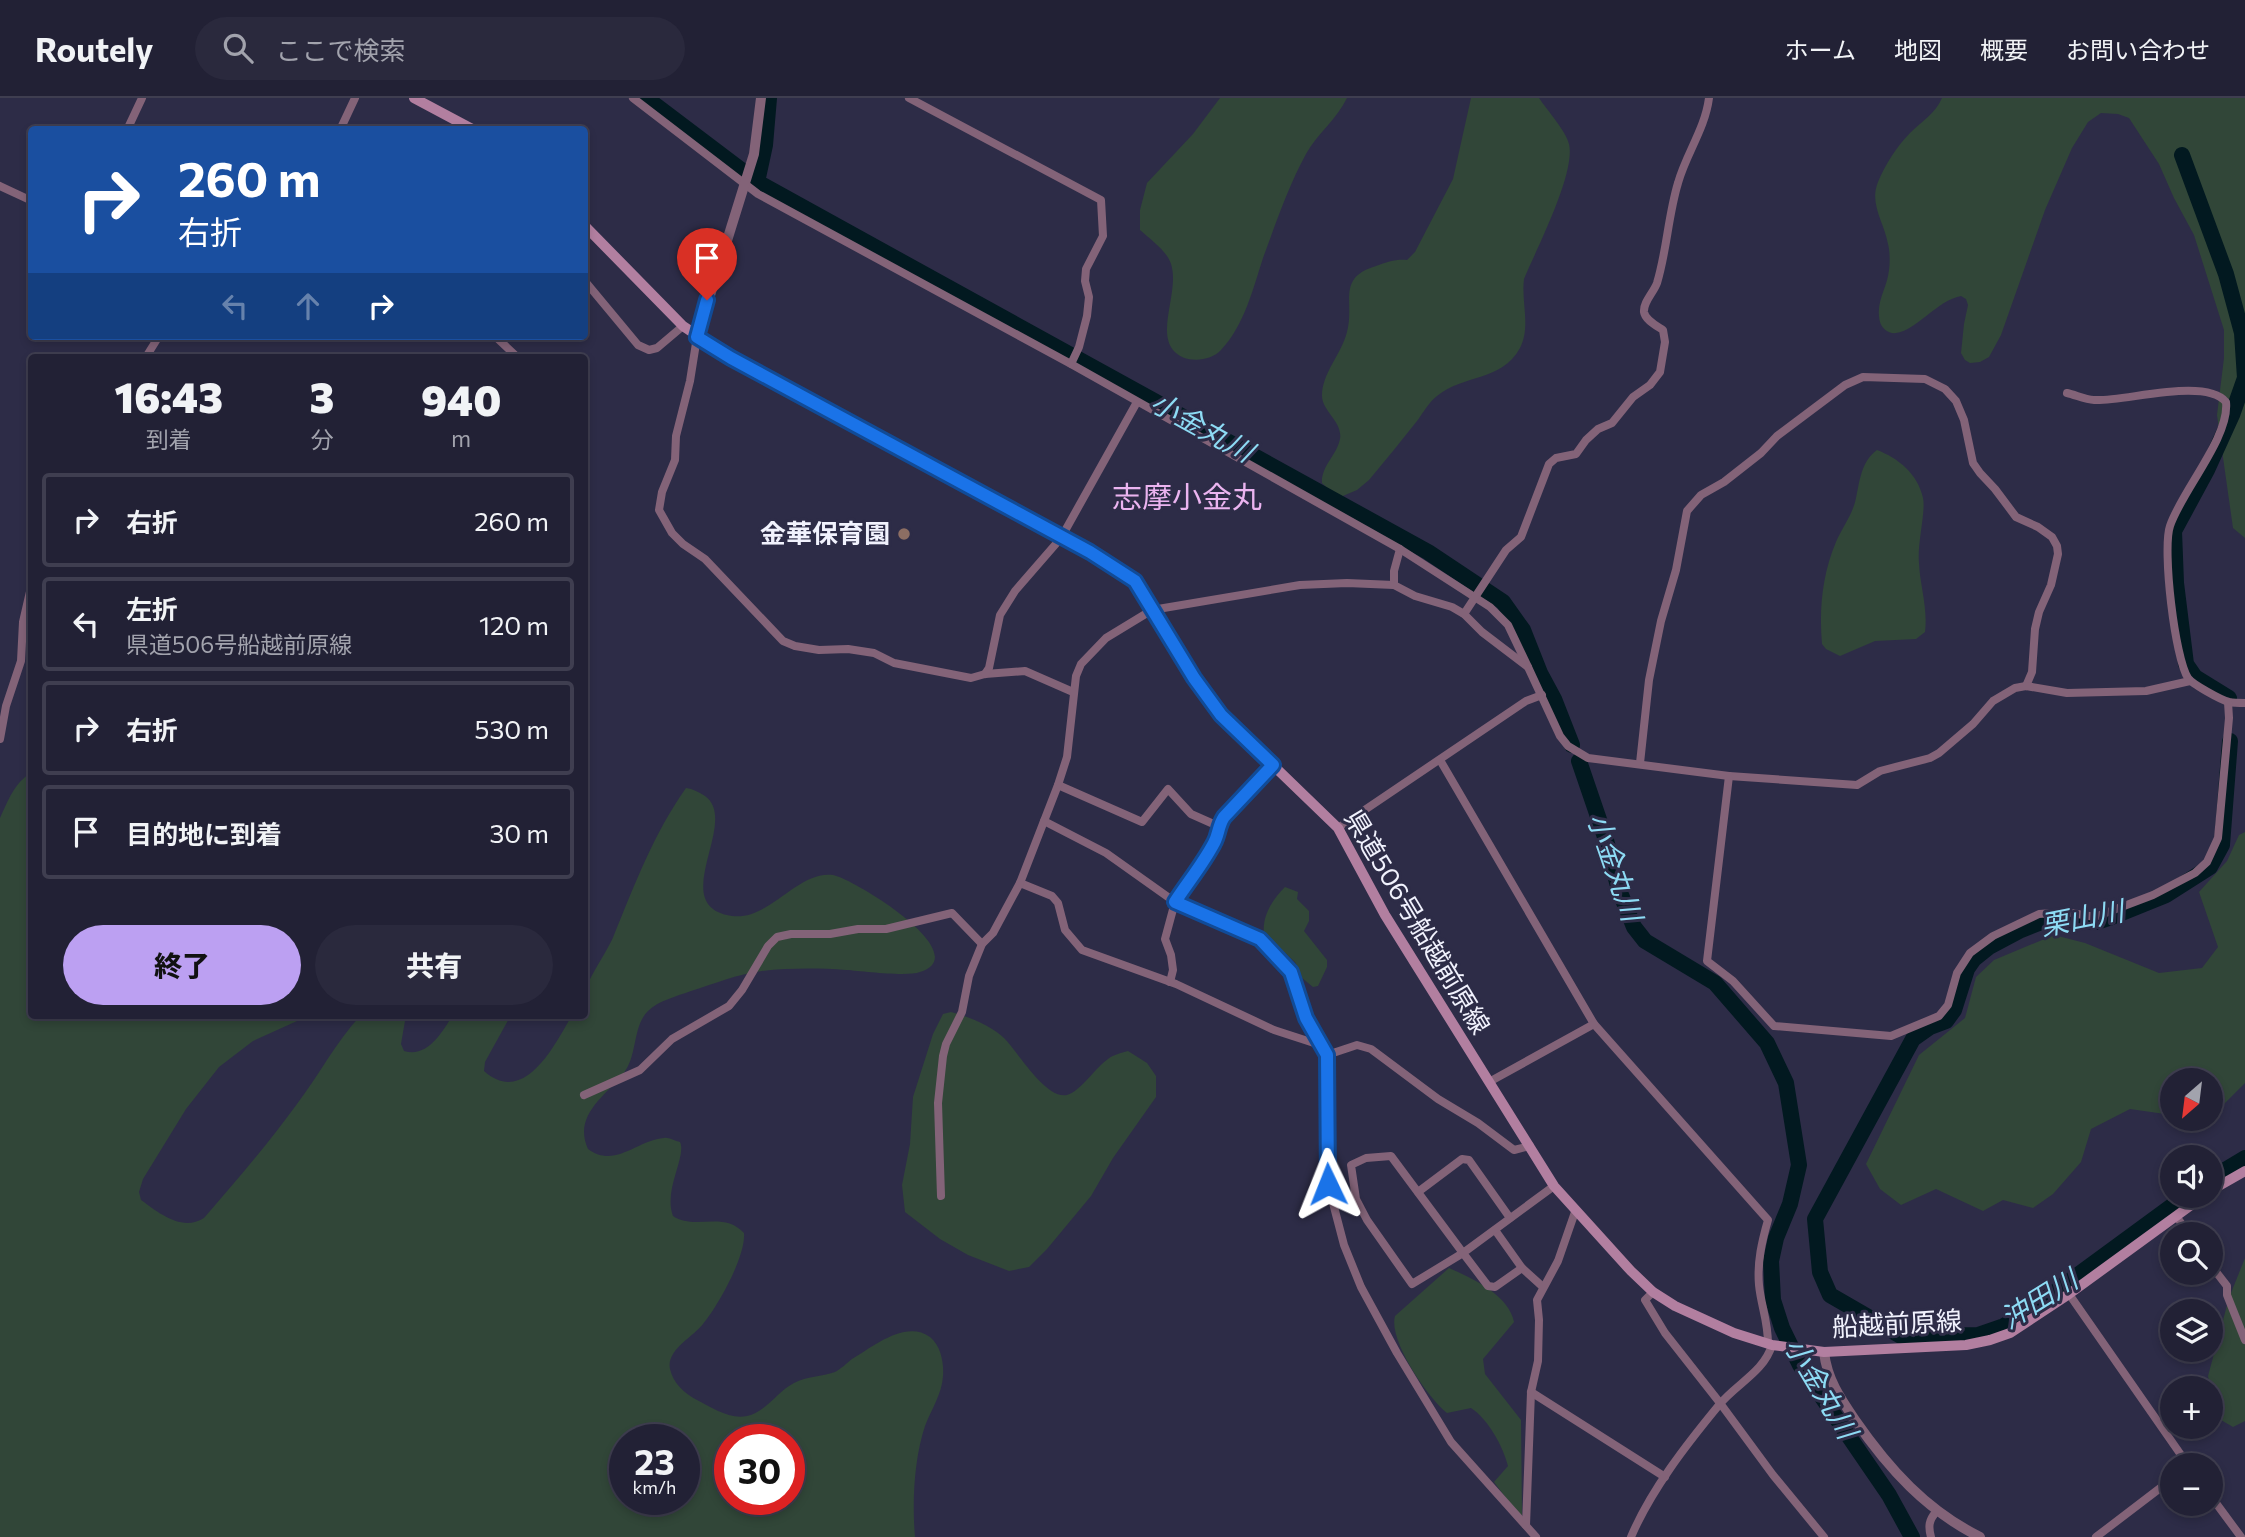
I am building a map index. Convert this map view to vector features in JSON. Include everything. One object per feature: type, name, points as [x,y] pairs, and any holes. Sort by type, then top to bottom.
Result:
[{"type":"main road","points":[[417,99],[467,126]]},
{"type":"main road","name":"県道506号船越前原線","points":[[588,229],[683,327],[697,337],[731,358],[1090,552],[1135,581],[1194,678],[1221,715],[1338,828],[1385,915],[1554,1186],[1575,1212],[1653,1292],[1734,1334],[1770,1344],[1799,1348]]},
{"type":"main road","points":[[2223,1184],[2245,1171]]},
{"type":"main road","name":"船越前原線","points":[[1799,1348],[1824,1352],[1966,1345],[2010,1333],[2069,1294],[2187,1208]]},
{"type":"street","points":[[129,126],[142,98]]},
{"type":"street","points":[[342,126],[355,98]]},
{"type":"street","points":[[633,98],[758,194],[1071,364],[1400,549],[1490,607],[1508,625],[1560,736],[1568,746],[1588,758],[1729,776],[1857,785],[1880,771],[1930,758],[1939,753],[1968,730],[2007,691],[2026,686],[2067,693],[2146,691],[2190,681]]},
{"type":"street","points":[[761,98],[754,153],[697,337],[690,381],[676,436],[675,460],[659,510],[672,533],[705,559],[783,641],[819,650],[848,649],[874,653],[894,663],[971,678],[985,674],[1025,671],[1073,692]]},
{"type":"street","points":[[909,98],[1101,200],[1103,236],[1086,269],[1085,281],[1089,297],[1079,347],[1071,364]]},
{"type":"street","points":[[1464,614],[1506,550],[1521,537],[1549,464],[1556,458],[1576,454],[1586,440],[1598,429],[1612,423],[1633,397],[1660,372],[1665,342],[1663,330],[1647,317],[1645,305],[1656,286],[1668,238],[1671,207],[1679,179],[1701,132],[1709,98]]},
{"type":"street","points":[[0,186],[28,199]]},
{"type":"street","points":[[588,285],[642,348],[657,348],[683,327]]},
{"type":"street","points":[[499,340],[514,354]]},
{"type":"street","points":[[1640,763],[1649,680],[1687,511],[1701,495],[1724,482],[1761,453],[1777,436],[1845,385],[1863,377],[1925,379],[1945,389],[1956,401],[1960,411],[1973,464],[2016,517],[2038,527],[2052,537],[2057,546],[2058,554],[2051,585],[2035,629],[2032,672],[2026,686]]},
{"type":"street","points":[[2067,393],[2093,400],[2141,394],[2212,391],[2226,401],[2227,413],[2197,478],[2173,519],[2166,542],[2169,585],[2181,665],[2190,681],[2228,702],[2245,703]]},
{"type":"street","points":[[985,674],[989,668],[1000,615],[1016,591],[1061,538],[1137,402]]},
{"type":"street","points":[[1394,585],[1394,571],[1400,549]]},
{"type":"street","points":[[941,1196],[938,1132],[940,1077],[946,1044],[962,1012],[969,976],[982,944],[993,933],[1020,883],[1058,785],[1067,757],[1073,692],[1081,664],[1090,652],[1106,638],[1152,610],[1300,585],[1347,583],[1394,585],[1415,596],[1452,607],[1528,667]]},
{"type":"street","points":[[0,739],[6,706],[21,661],[23,622],[28,600]]},
{"type":"street","points":[[1338,828],[1440,760],[1447,752],[1526,701],[1542,695]]},
{"type":"street","points":[[1729,776],[1707,961],[1733,981],[1774,1026],[1891,1036],[1939,1016],[1948,1005],[1957,973],[1970,953],[1993,936],[2039,914],[2066,912],[2095,917],[2153,895],[2195,873],[2207,862],[2218,838],[2222,811],[2228,702]]},
{"type":"street","points":[[1440,760],[1594,1024],[1768,1220],[1759,1261],[1759,1285],[1770,1344],[1767,1360],[1720,1403],[1665,1478],[1631,1537]]},
{"type":"street","points":[[1170,982],[1173,970],[1165,939],[1175,902],[1213,845],[1218,826],[1224,817],[1273,765]]},
{"type":"street","points":[[1058,785],[1142,822],[1168,789],[1191,814],[1218,826]]},
{"type":"street","points":[[1044,821],[1106,853],[1175,902],[1260,939],[1291,972],[1306,1018],[1327,1055],[1328,1184],[1344,1245],[1361,1287],[1451,1443],[1536,1537]]},
{"type":"street","points":[[1020,883],[1052,896],[1058,903],[1065,930],[1082,950],[1170,982],[1236,1010],[1274,1030],[1314,1044],[1327,1055]]},
{"type":"street","points":[[584,1095],[640,1070],[672,1039],[729,1006],[742,990],[768,946],[777,937],[791,933],[830,934],[858,929],[886,929],[951,913],[982,944]]},
{"type":"street","points":[[1489,1082],[1594,1024]]},
{"type":"street","points":[[1327,1055],[1357,1045],[1371,1049],[1428,1093],[1478,1123],[1514,1150],[1530,1146]]},
{"type":"street","points":[[1522,1268],[1495,1287],[1488,1286],[1463,1253],[1391,1156],[1366,1158],[1351,1165],[1356,1199],[1367,1220],[1412,1284],[1463,1253],[1554,1186]]},
{"type":"street","points":[[1418,1192],[1462,1159],[1469,1160],[1510,1218]]},
{"type":"street","points":[[1526,1525],[1531,1392],[1538,1361],[1537,1300],[1558,1261],[1575,1212]]},
{"type":"street","points":[[2176,1216],[2180,1222]]},
{"type":"street","points":[[1495,1230],[1522,1268],[1543,1287]]},
{"type":"street","points":[[2223,1281],[2245,1340]]},
{"type":"street","points":[[1653,1292],[1646,1300],[1665,1333],[1773,1475],[1824,1537]]},
{"type":"street","points":[[2069,1294],[2180,1453]]},
{"type":"street","points":[[1824,1352],[1826,1369],[1837,1393],[1892,1471],[1936,1512],[1980,1537]]},
{"type":"street","points":[[1531,1392],[1665,1478]]},
{"type":"street","points":[[2096,1537],[2160,1488]]},
{"type":"street","points":[[1931,1537],[1928,1527],[1930,1518],[1936,1512]]},
{"type":"street","points":[[2223,1513],[2241,1537]]},
{"type":"green space","points":[[1220,98],[1347,98],[1311,147],[1288,192],[1247,307],[1236,330],[1216,354],[1197,360],[1178,355],[1168,341],[1172,266],[1167,256],[1140,230],[1140,210],[1147,183],[1193,134]]},
{"type":"green space","points":[[1471,98],[1539,98],[1569,144],[1570,157],[1561,192],[1524,279],[1523,340],[1512,359],[1503,367],[1459,384],[1434,398],[1369,480],[1357,490],[1338,498],[1322,483],[1324,471],[1338,445],[1340,433],[1325,407],[1322,396],[1328,372],[1347,332],[1351,284],[1364,271],[1388,262],[1407,260],[1415,252],[1453,179]]},
{"type":"green space","points":[[1942,98],[2245,98],[2245,538],[2233,528],[2217,415],[2224,358],[2224,330],[2194,235],[2159,164],[2129,118],[2101,113],[2088,122],[2072,148],[2045,210],[2001,335],[1989,357],[1970,363],[1961,353],[1968,305],[1966,299],[1961,296],[1943,304],[1904,331],[1891,333],[1882,327],[1879,308],[1888,277],[1889,253],[1876,205],[1878,182],[1896,150],[1932,113]]},
{"type":"green space","points":[[1877,450],[1912,474],[1923,498],[1919,555],[1925,632],[1916,639],[1875,641],[1840,656],[1822,644],[1821,605],[1825,580],[1831,554],[1855,504],[1864,466]]},
{"type":"green space","points":[[28,775],[28,1019],[300,1019],[253,1041],[219,1067],[186,1109],[143,1179],[139,1192],[141,1200],[179,1222],[196,1222],[204,1218],[275,1133],[358,1019],[405,1019],[401,1044],[404,1051],[413,1052],[420,1051],[433,1042],[450,1019],[509,1019],[485,1062],[484,1071],[499,1080],[512,1082],[537,1068],[570,1019],[588,1019],[588,985],[611,942],[655,841],[686,788],[705,796],[714,808],[715,824],[704,880],[705,897],[713,909],[732,916],[746,915],[771,904],[808,880],[833,875],[863,889],[906,918],[923,934],[933,950],[933,963],[920,972],[895,974],[815,969],[762,971],[691,991],[652,1007],[639,1025],[628,1067],[587,1117],[584,1137],[588,1149],[607,1156],[626,1152],[654,1140],[666,1138],[680,1142],[680,1156],[671,1195],[673,1216],[690,1222],[727,1223],[744,1233],[741,1254],[723,1293],[703,1324],[676,1350],[670,1362],[674,1379],[680,1388],[693,1398],[727,1415],[747,1416],[766,1406],[794,1383],[835,1372],[890,1337],[911,1331],[921,1332],[934,1341],[941,1355],[943,1376],[918,1452],[914,1496],[915,1537],[0,1537],[0,818],[12,793]]},
{"type":"green space","points":[[2245,832],[2245,1083],[2223,1105],[2223,1068],[2160,1068],[2160,1113],[2130,1109],[2091,1129],[2081,1162],[2053,1194],[2033,1208],[2003,1200],[1983,1211],[1936,1189],[1901,1205],[1880,1189],[1866,1164],[1919,1055],[1965,1018],[1976,977],[1994,960],[2054,935],[2085,943],[2159,973],[2202,968],[2218,947],[2199,892],[2227,861],[2239,835]]},
{"type":"green space","points":[[1285,887],[1298,892],[1297,899],[1309,911],[1309,921],[1304,931],[1327,960],[1327,967],[1318,986],[1313,987],[1302,978],[1295,962],[1264,934],[1269,909]]},
{"type":"green space","points":[[951,1012],[993,1029],[1042,1083],[1059,1095],[1072,1093],[1108,1059],[1128,1051],[1147,1063],[1156,1076],[1156,1097],[1113,1158],[1091,1196],[1029,1267],[1009,1271],[968,1255],[940,1239],[905,1212],[902,1185],[910,1144],[913,1097],[933,1034],[943,1014]]},
{"type":"green space","points":[[2245,1258],[2245,1421],[2233,1427],[2223,1421],[2223,1376],[2208,1376],[2212,1362],[2223,1362],[2223,1320]]},
{"type":"green space","points":[[1449,1268],[1478,1282],[1497,1296],[1511,1312],[1514,1322],[1483,1359],[1485,1374],[1521,1420],[1522,1515],[1518,1514],[1494,1482],[1508,1466],[1499,1442],[1489,1426],[1471,1408],[1447,1413],[1439,1406],[1411,1368],[1397,1339],[1395,1316]]},
{"type":"waterway","name":"小金丸川","points":[[646,98],[741,170]]},
{"type":"waterway","name":"小金丸川","points":[[769,98],[765,145],[757,182],[1428,552],[1503,602],[1523,630],[1572,745]]},
{"type":"waterway","name":"栗山川","points":[[2182,155],[2226,274],[2242,333],[2245,378],[2232,415],[2207,470],[2174,531],[2176,583],[2186,664],[2195,677],[2229,698]]},
{"type":"waterway","name":"栗山川","points":[[2169,1208],[2026,1313],[2004,1326],[1978,1335],[1901,1336],[1830,1295],[1820,1272],[1815,1219],[1913,1039],[1930,1027],[1946,1021],[1954,1010],[1967,969],[1974,959],[1989,947],[2041,922],[2061,919],[2097,922],[2109,918],[2166,895],[2210,867],[2222,845],[2230,741]]},
{"type":"waterway","name":"小金丸川","points":[[1579,761],[1606,840],[1619,890],[1634,927],[1645,941],[1715,983],[1767,1043],[1786,1083],[1799,1165],[1790,1204],[1776,1238],[1771,1261],[1773,1300],[1782,1328],[1800,1365],[1889,1495],[1912,1537]]},
{"type":"waterway","name":"沖田川","points":[[2223,1171],[2245,1158]]},
{"type":"place","name":"金華保育園","points":[[904,534]]},
{"type":"district","name":"志摩小金丸","points":[[1187,498]]},
{"type":"route","points":[[707,300],[697,337],[731,358],[1090,552],[1135,581],[1194,678],[1221,715],[1273,765],[1224,817],[1218,826],[1213,845],[1175,902],[1260,939],[1291,972],[1306,1018],[1327,1055],[1328,1184]]}]
